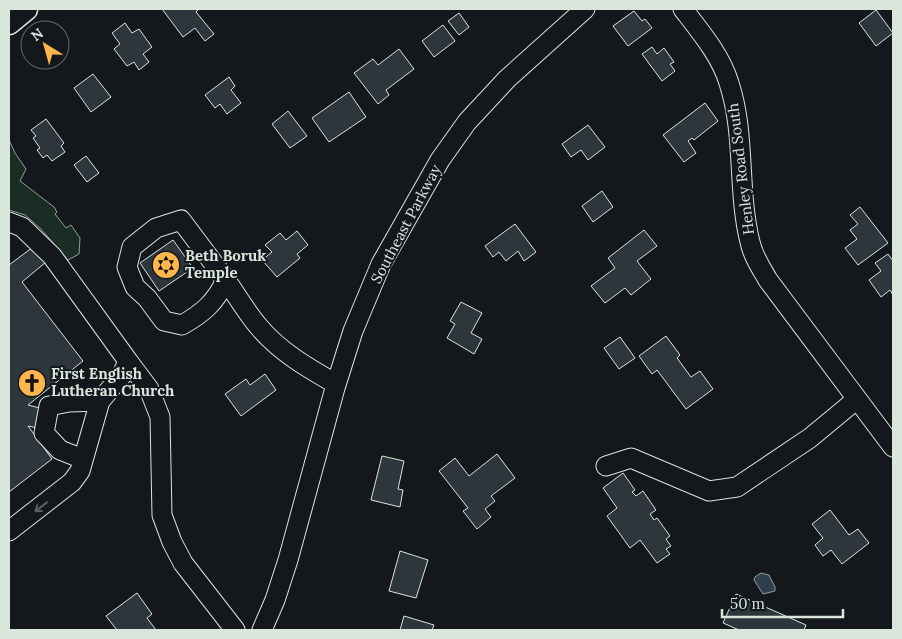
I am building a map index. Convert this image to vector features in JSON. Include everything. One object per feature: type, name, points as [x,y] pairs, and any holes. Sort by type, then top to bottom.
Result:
[{"type":"main road","points":[[9,23],[26,9]]},
{"type":"street","name":"Southeast Parkway","points":[[262,630],[275,600],[288,560],[336,384],[353,331],[381,264],[440,160],[467,122],[507,80],[585,9]]},
{"type":"street","name":"Henley Road South","points":[[683,9],[704,36],[729,82],[739,129],[744,209],[750,242],[755,257],[768,280],[893,447]]},
{"type":"street","points":[[226,280],[219,295],[202,314],[182,326],[164,321],[136,287],[127,267],[132,247],[156,228],[181,220],[226,280],[259,328],[302,365],[336,384]]},
{"type":"street","points":[[9,222],[22,227],[52,256],[149,389],[160,417],[162,515],[172,542],[183,563],[235,630]]},
{"type":"street","points":[[9,532],[72,482],[80,471],[100,401],[122,374],[128,361]]},
{"type":"street","points":[[606,466],[631,458],[709,491],[737,487],[810,438],[858,399]]},
{"type":"street","points":[[83,459],[60,450],[44,433],[49,406],[69,402],[100,401]]},
{"type":"green space","points":[[9,140],[26,169],[20,181],[54,207],[57,212],[55,214],[66,228],[71,225],[80,238],[79,254],[68,260],[41,229],[25,215],[9,210]]},
{"type":"water","points":[[761,573],[769,575],[775,591],[763,594],[754,580]]},
{"type":"building","points":[[162,9],[197,9],[196,12],[214,34],[205,41],[195,28],[183,37]]},
{"type":"building","points":[[876,10],[893,33],[876,46],[859,23]]},
{"type":"building","points":[[634,11],[642,21],[645,19],[652,28],[628,46],[613,26]]},
{"type":"building","points":[[459,13],[469,27],[459,35],[448,21]]},
{"type":"building","points":[[125,23],[132,33],[139,29],[152,47],[143,54],[149,62],[139,70],[134,62],[127,66],[114,49],[120,44],[112,33]]},
{"type":"building","points":[[443,25],[455,41],[434,57],[422,41]]},
{"type":"building","points":[[652,47],[657,54],[664,48],[674,62],[670,64],[675,71],[662,81],[642,54]]},
{"type":"building","points":[[399,49],[414,69],[386,90],[389,95],[378,104],[354,73],[373,59],[378,65]]},
{"type":"building","points":[[93,74],[111,97],[91,112],[74,88]]},
{"type":"building","points":[[229,77],[235,86],[231,90],[241,103],[227,114],[220,104],[215,108],[205,95]]},
{"type":"building","points":[[349,92],[366,117],[329,142],[312,118]]},
{"type":"building","points":[[705,103],[718,121],[694,140],[692,138],[688,141],[696,153],[684,162],[663,135]]},
{"type":"building","points":[[288,111],[307,136],[290,148],[272,124]]},
{"type":"building","points":[[46,119],[64,143],[61,146],[65,152],[52,161],[47,155],[43,158],[37,150],[40,148],[33,138],[36,136],[31,130]]},
{"type":"building","points":[[588,125],[605,147],[588,160],[581,150],[571,157],[562,144]]},
{"type":"building","points":[[86,156],[99,173],[87,182],[74,165]]},
{"type":"building","points":[[602,191],[613,207],[593,222],[582,206]]},
{"type":"building","points":[[860,207],[888,243],[858,265],[845,248],[857,239],[850,230],[858,224],[850,215]]},
{"type":"building","points":[[515,224],[536,252],[524,261],[518,251],[506,261],[499,252],[493,257],[485,246]]},
{"type":"building","points":[[644,230],[657,246],[637,261],[651,279],[631,295],[625,288],[605,303],[591,286],[615,268],[608,258]]},
{"type":"building","points":[[297,231],[308,245],[297,254],[300,258],[277,277],[262,260],[272,252],[265,245],[280,233],[286,240]]},
{"type":"building","name":"Beth Boruk Temple","points":[[173,240],[193,268],[159,291],[140,263]]},
{"type":"building","name":"First English Lutheran Church","points":[[33,247],[46,262],[22,282],[83,361],[28,405],[56,412],[51,431],[28,426],[52,459],[9,492],[9,265]]},
{"type":"building","points":[[888,254],[893,261],[893,295],[890,290],[881,297],[869,280],[881,271],[875,263]]},
{"type":"building","points":[[461,302],[482,313],[471,333],[482,339],[474,354],[447,338],[455,324],[450,321]]},
{"type":"building","points":[[666,336],[680,355],[677,358],[691,377],[700,371],[713,389],[686,409],[657,370],[652,374],[639,356]]},
{"type":"building","points":[[620,337],[635,358],[619,369],[604,348]]},
{"type":"building","points":[[265,374],[276,390],[241,416],[225,394],[246,379],[250,385]]},
{"type":"building","points":[[497,454],[515,478],[491,496],[495,501],[485,509],[491,517],[477,529],[463,511],[468,508],[439,471],[455,458],[469,476]]},
{"type":"building","points":[[382,456],[404,461],[398,489],[403,490],[400,507],[371,500]]},
{"type":"building","points":[[623,473],[635,490],[632,492],[636,496],[643,491],[656,510],[650,514],[654,520],[657,518],[670,536],[666,539],[671,546],[666,549],[670,554],[657,563],[640,540],[630,548],[607,516],[617,508],[603,488]]},
{"type":"building","points":[[830,510],[849,535],[858,529],[869,543],[842,564],[831,550],[823,556],[815,545],[823,538],[812,524]]},
{"type":"building","points":[[400,551],[428,560],[416,598],[389,591]]},
{"type":"building","points":[[137,593],[152,614],[147,618],[156,630],[117,630],[106,616]]},
{"type":"building","points":[[736,594],[806,625],[804,630],[739,630],[723,623]]},
{"type":"building","points":[[404,616],[434,625],[432,630],[400,630]]},
{"type":"place","name":"Beth Boruk Temple","points":[[166,265]]},
{"type":"place","name":"First English Lutheran Church","points":[[32,383]]}]
